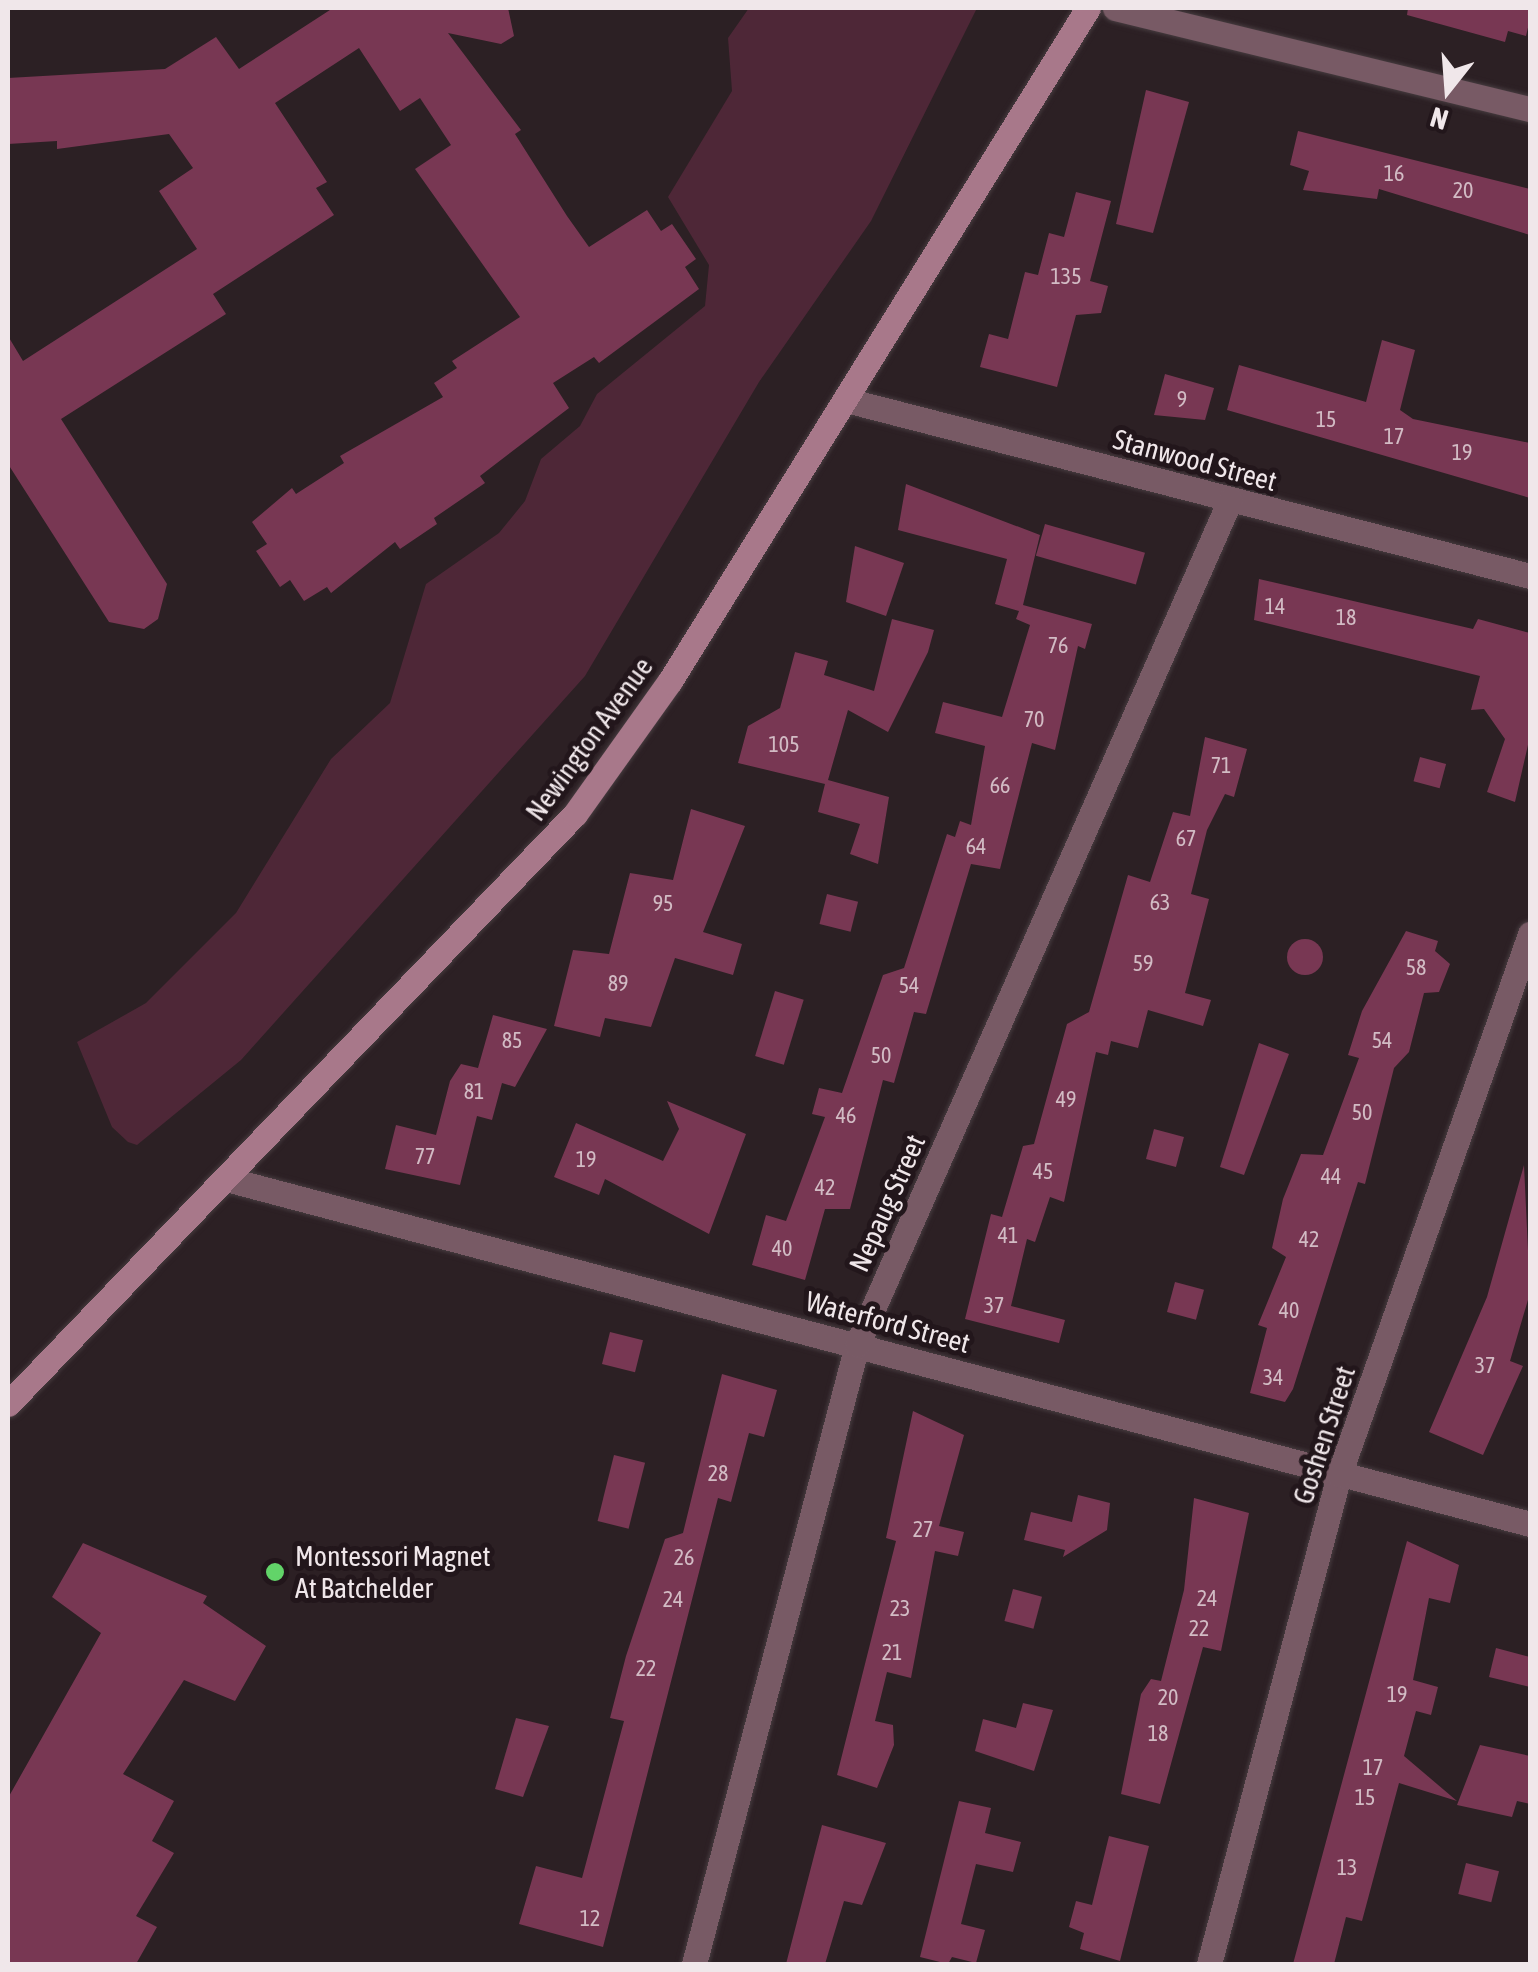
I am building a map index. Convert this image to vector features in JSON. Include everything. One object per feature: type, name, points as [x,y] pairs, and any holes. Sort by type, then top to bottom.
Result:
[{"type":"main road","name":"Newington Avenue","points":[[8,1404],[230,1180],[575,814],[846,400],[1088,8]]},
{"type":"street","points":[[1115,8],[1530,108]]},
{"type":"street","name":"Stanwood Street","points":[[846,400],[1530,576]]},
{"type":"street","name":"Nepaug Street","points":[[694,1964],[857,1344],[1230,500]]},
{"type":"street","name":"Goshen Street","points":[[1209,1964],[1339,1475],[1530,934]]},
{"type":"street","name":"Waterford Street","points":[[230,1180],[1530,1524]]},
{"type":"shaded area","points":[[749,8],[977,8],[871,221],[759,382],[585,676],[241,1060],[137,1145],[128,1142],[112,1127],[77,1042],[146,1003],[236,913],[331,759],[390,703],[426,584],[499,533],[525,501],[541,459],[580,426],[597,394],[705,306],[709,265],[668,197],[732,91],[728,38]]},
{"type":"building","points":[[333,8],[508,8],[514,36],[501,44],[448,33],[521,130],[515,134],[567,216],[589,247],[647,210],[661,231],[672,224],[696,259],[685,267],[699,289],[599,363],[594,357],[553,383],[569,408],[480,476],[485,483],[434,518],[437,524],[400,549],[395,542],[331,593],[327,587],[304,601],[290,580],[280,587],[256,551],[267,544],[252,522],[292,488],[296,494],[344,463],[340,456],[443,397],[434,383],[457,368],[452,361],[520,317],[415,169],[451,145],[420,98],[400,111],[359,48],[275,103],[327,182],[316,188],[334,215],[213,294],[226,314],[61,419],[167,584],[158,619],[144,629],[109,622],[8,464],[8,336],[23,361],[197,249],[159,191],[193,168],[169,134],[57,149],[57,141],[8,144],[8,78],[165,69],[216,37],[239,69]]},
{"type":"building","points":[[1408,8],[1530,8],[1530,19],[1526,36],[1508,31],[1505,42],[1407,15]]},
{"type":"building","points":[[1146,90],[1189,102],[1153,233],[1116,224]]},
{"type":"building","points":[[1298,131],[1530,189],[1530,235],[1379,189],[1377,199],[1303,190],[1309,171],[1290,165]]},
{"type":"building","points":[[1076,192],[1111,201],[1090,281],[1108,286],[1101,313],[1076,315],[1057,387],[980,367],[989,334],[1008,339],[1025,272],[1038,275],[1049,233],[1064,237]]},
{"type":"building","points":[[1382,340],[1415,350],[1400,410],[1413,419],[1530,443],[1530,498],[1227,410],[1239,365],[1366,402]]},
{"type":"building","points":[[1165,374],[1214,388],[1205,420],[1154,415]]},
{"type":"building","points":[[906,484],[1040,535],[1023,605],[1092,624],[1085,649],[1078,646],[1055,750],[1032,743],[1000,869],[971,864],[926,1014],[914,1012],[894,1083],[883,1080],[850,1209],[825,1209],[805,1280],[752,1265],[766,1215],[786,1221],[825,1117],[812,1114],[819,1088],[842,1093],[883,975],[904,968],[947,834],[955,837],[960,821],[971,825],[985,746],[935,733],[943,702],[1002,717],[1030,625],[1016,619],[1019,611],[995,604],[1007,559],[898,530]]},
{"type":"building","points":[[1045,524],[1145,553],[1136,584],[1036,556]]},
{"type":"building","points":[[855,546],[904,563],[886,616],[846,602]]},
{"type":"building","points":[[1259,579],[1473,629],[1478,619],[1530,633],[1530,736],[1515,802],[1487,792],[1505,739],[1484,709],[1471,710],[1480,676],[1254,620]]},
{"type":"building","points":[[892,619],[934,630],[928,652],[888,732],[848,710],[828,780],[889,797],[878,864],[850,854],[860,824],[818,812],[825,784],[738,763],[748,726],[780,708],[795,652],[828,661],[824,675],[874,691]]},
{"type":"building","points":[[1205,737],[1247,749],[1234,797],[1225,794],[1207,830],[1191,894],[1209,899],[1185,993],[1211,1000],[1203,1026],[1148,1010],[1138,1048],[1111,1041],[1108,1055],[1096,1052],[1064,1202],[1050,1197],[1035,1242],[1027,1239],[1011,1306],[1065,1320],[1059,1343],[965,1319],[991,1214],[1002,1217],[1023,1146],[1034,1144],[1067,1024],[1089,1012],[1128,875],[1150,882],[1173,812],[1190,816]]},
{"type":"building","points":[[1420,757],[1446,764],[1440,788],[1414,781]]},
{"type":"building","points":[[691,809],[745,826],[703,932],[742,944],[733,975],[675,958],[651,1027],[605,1018],[600,1037],[554,1026],[573,950],[609,954],[630,873],[673,880]]},
{"type":"building","points":[[827,894],[858,902],[851,932],[820,924]]},
{"type":"building","points":[[1406,931],[1438,941],[1435,951],[1450,964],[1439,992],[1424,993],[1409,1052],[1394,1068],[1365,1184],[1358,1182],[1293,1389],[1285,1402],[1250,1393],[1267,1328],[1258,1325],[1286,1257],[1272,1248],[1283,1199],[1301,1154],[1323,1155],[1359,1058],[1348,1055],[1362,1011]]},
{"type":"building","points":[[1305,939],[1318,944],[1323,957],[1318,970],[1305,975],[1292,970],[1287,957],[1292,944]]},
{"type":"building","points":[[775,991],[804,1000],[784,1065],[755,1056]]},
{"type":"building","points":[[493,1015],[547,1029],[515,1087],[502,1083],[492,1120],[477,1116],[460,1185],[385,1169],[396,1125],[436,1135],[450,1081],[461,1064],[478,1068]]},
{"type":"building","points":[[1259,1043],[1289,1054],[1244,1175],[1220,1167]]},
{"type":"building","points":[[667,1101],[746,1134],[709,1234],[605,1179],[599,1195],[554,1177],[576,1123],[663,1161],[679,1129]]},
{"type":"building","points":[[1154,1129],[1184,1137],[1176,1167],[1146,1159]]},
{"type":"building","points":[[1524,1165],[1530,1293],[1510,1361],[1523,1366],[1483,1455],[1429,1432],[1487,1297]]},
{"type":"building","points":[[1175,1282],[1204,1290],[1196,1320],[1167,1312]]},
{"type":"building","points":[[610,1332],[643,1340],[635,1372],[602,1364]]},
{"type":"building","points":[[722,1374],[777,1390],[764,1437],[749,1433],[731,1502],[718,1498],[603,1947],[519,1924],[536,1866],[582,1878],[624,1721],[610,1718],[626,1656],[665,1539],[683,1533]]},
{"type":"building","points":[[913,1411],[964,1435],[939,1526],[964,1532],[958,1556],[935,1551],[911,1678],[887,1672],[875,1721],[893,1725],[894,1745],[877,1788],[837,1775],[896,1541],[886,1538]]},
{"type":"building","points":[[614,1455],[645,1463],[629,1529],[598,1521]]},
{"type":"building","points":[[1078,1495],[1110,1503],[1107,1530],[1063,1557],[1065,1550],[1024,1540],[1031,1512],[1072,1522]]},
{"type":"building","points":[[1194,1498],[1249,1513],[1221,1651],[1203,1647],[1160,1804],[1121,1794],[1141,1694],[1151,1679],[1161,1681],[1184,1590]]},
{"type":"building","points":[[1407,1541],[1459,1565],[1450,1603],[1429,1598],[1413,1680],[1438,1687],[1431,1715],[1416,1711],[1404,1756],[1457,1801],[1399,1783],[1362,1921],[1346,1917],[1334,1964],[1293,1964]]},
{"type":"building","points":[[83,1543],[207,1596],[203,1603],[266,1646],[235,1701],[184,1680],[123,1774],[174,1801],[152,1841],[174,1853],[136,1916],[157,1927],[136,1964],[8,1964],[8,1798],[101,1633],[52,1597]]},
{"type":"building","points":[[1013,1589],[1042,1597],[1033,1629],[1004,1621]]},
{"type":"building","points":[[1496,1648],[1530,1657],[1530,1687],[1489,1677]]},
{"type":"building","points":[[1023,1703],[1053,1710],[1034,1771],[975,1751],[983,1719],[1016,1728]]},
{"type":"building","points":[[516,1718],[549,1726],[523,1797],[495,1789]]},
{"type":"building","points":[[1480,1745],[1530,1756],[1530,1804],[1517,1801],[1512,1817],[1457,1805]]},
{"type":"building","points":[[959,1801],[991,1808],[985,1833],[1021,1842],[1013,1872],[976,1864],[961,1924],[985,1930],[976,1963],[952,1957],[948,1964],[920,1957]]},
{"type":"building","points":[[822,1825],[886,1843],[862,1905],[844,1901],[825,1964],[786,1964]]},
{"type":"building","points":[[1109,1836],[1149,1846],[1120,1961],[1080,1949],[1084,1933],[1069,1927],[1076,1901],[1092,1905]]},
{"type":"building","points":[[1466,1863],[1499,1871],[1491,1902],[1458,1894]]},
{"type":"place","name":"Montessori Magnet At Batchelder","points":[[275,1572]]}]
